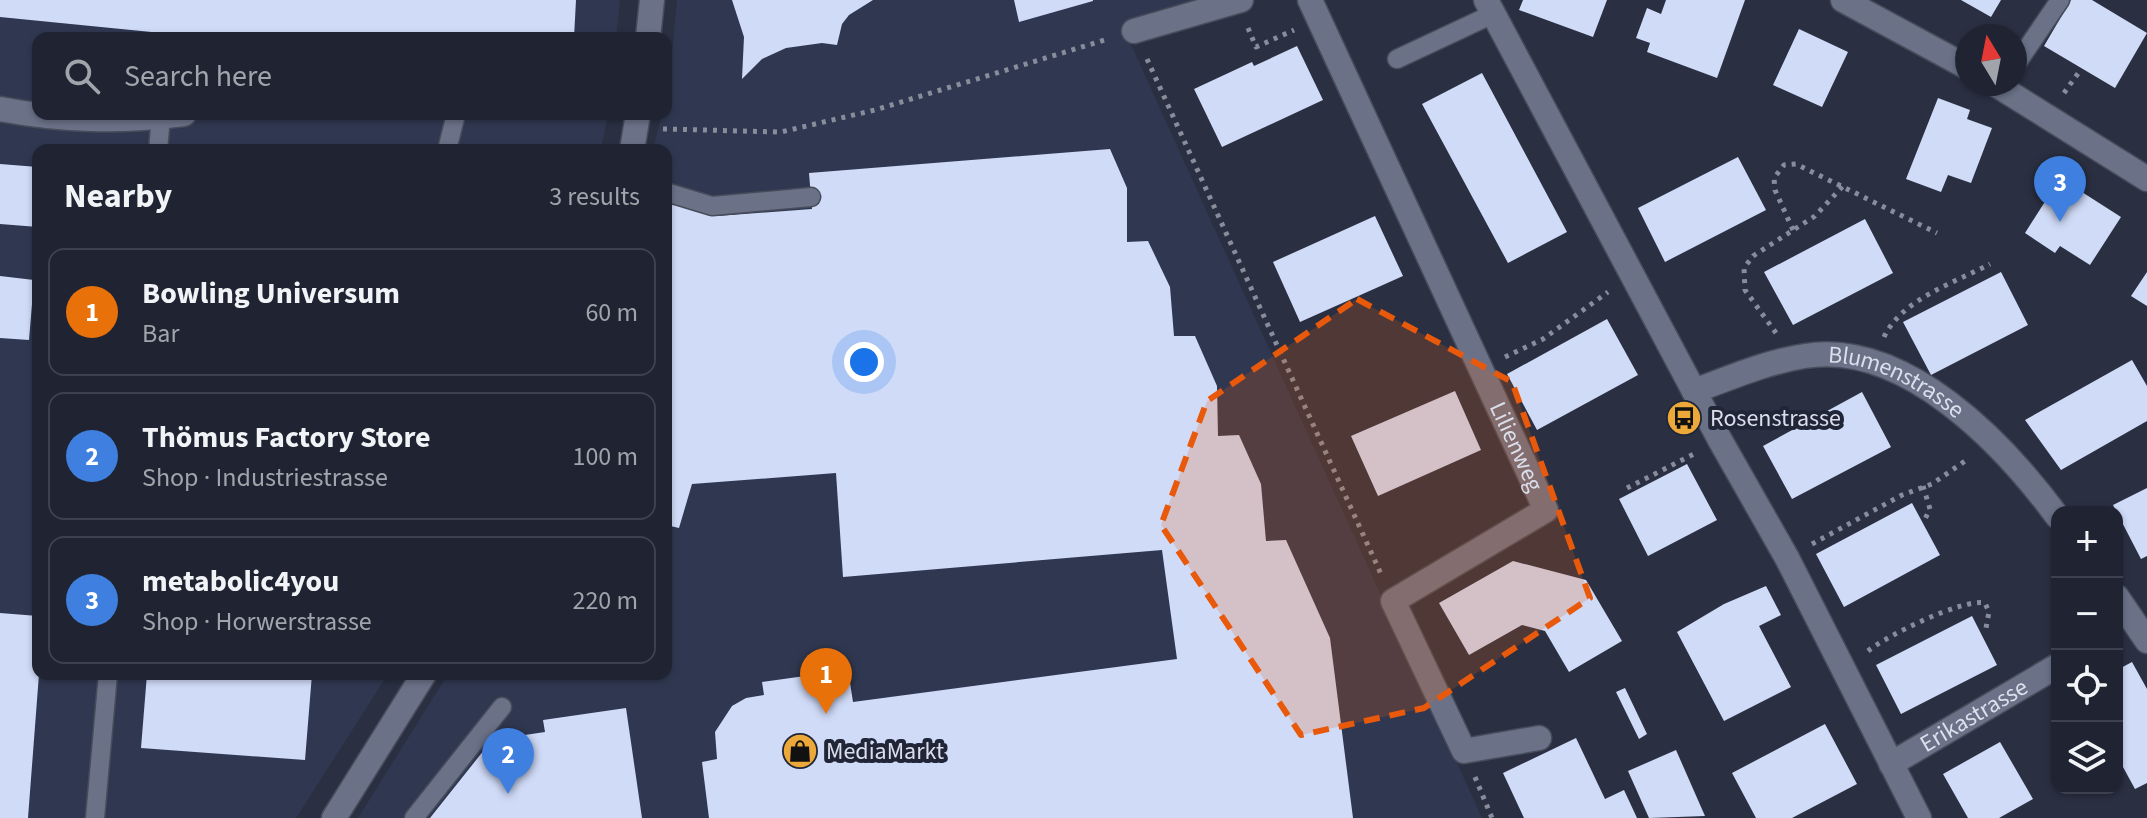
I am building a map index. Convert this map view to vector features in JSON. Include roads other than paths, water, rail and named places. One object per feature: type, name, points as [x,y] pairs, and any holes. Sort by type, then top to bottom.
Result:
[{"type":"street","points":[[649,32],[652,0]]},
{"type":"street","points":[[1843,0],[1955,61]]},
{"type":"street","points":[[1134,31],[1239,1]]},
{"type":"street","points":[[1490,7],[1720,440],[1787,558],[1919,818]]},
{"type":"street","name":"Lilienweg","points":[[1315,9],[1546,510],[1393,601],[1464,751],[1539,738]]},
{"type":"street","points":[[2017,96],[2147,179]]},
{"type":"street","points":[[0,109],[32,115]]},
{"type":"street","points":[[59,120],[119,120]]},
{"type":"street","points":[[635,144],[647,121]]},
{"type":"street","name":"Blumenstrasse","points":[[1694,391],[1806,355],[1843,354],[1873,359],[1898,369],[1961,414],[2026,474],[2051,508]]},
{"type":"street","points":[[2133,621],[2147,641]]},
{"type":"street","name":"Erikastrasse","points":[[1891,764],[2051,670]]},
{"type":"street","points":[[334,818],[420,680]]},
{"type":"lane","points":[[2027,48],[2060,0]]},
{"type":"lane","points":[[1397,59],[1490,7]]},
{"type":"lane","points":[[161,144],[171,120]]},
{"type":"lane","points":[[448,144],[454,120]]},
{"type":"lane","points":[[672,194],[712,206],[811,197]]},
{"type":"lane","points":[[95,818],[107,680]]},
{"type":"lane","points":[[414,818],[502,707]]},
{"type":"place","name":"metabolic4you","points":[[2060,222]]},
{"type":"place","name":"Rosenstrasse","points":[[1684,418]]},
{"type":"place","name":"Bowling Universum","points":[[826,714]]},
{"type":"place","name":"MediaMarkt","points":[[800,751]]},
{"type":"place","name":"Thömus Factory Store","points":[[508,794]]}]
